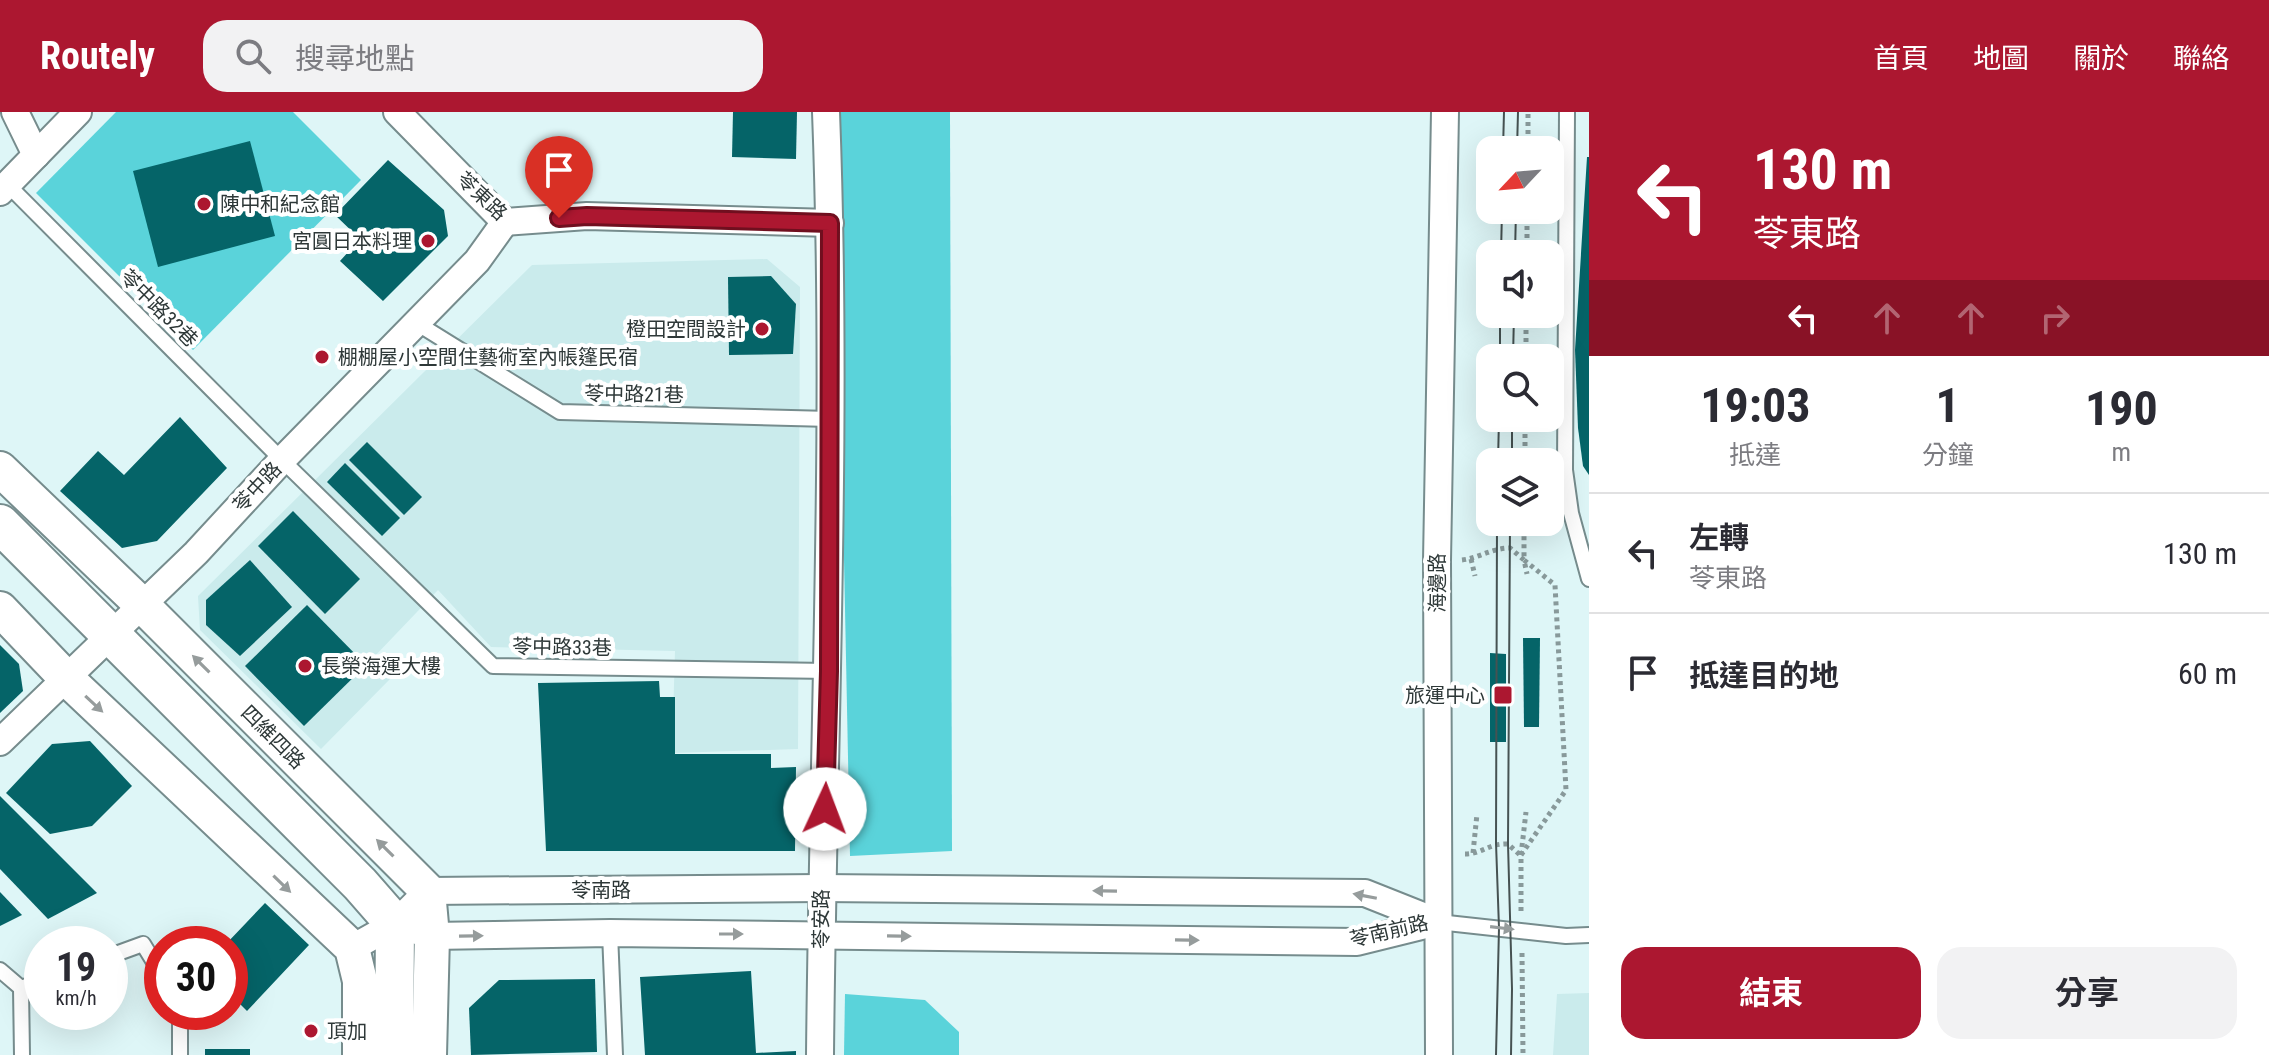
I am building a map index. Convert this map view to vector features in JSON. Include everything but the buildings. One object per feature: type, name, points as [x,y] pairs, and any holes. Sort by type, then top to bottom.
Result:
[{"type":"main road","name":"四維四路","points":[[0,524],[360,884],[395,924]]},
{"type":"main road","points":[[394,1055],[395,924]]},
{"type":"street","points":[[15,112],[36,155]]},
{"type":"street","points":[[4,188],[78,112]]},
{"type":"street","name":"苓東路","points":[[397,112],[505,222],[587,216],[830,223]]},
{"type":"street","name":"苓安路","points":[[820,1055],[821,888],[829,671],[830,223],[826,112]]},
{"type":"street","name":"海邊路","points":[[1439,1055],[1437,561],[1445,112]]},
{"type":"street","name":"苓中路","points":[[0,742],[196,553],[282,460],[477,261],[505,222]]},
{"type":"street","name":"四維四路","points":[[0,469],[142,605],[428,891]]},
{"type":"street","points":[[0,609],[66,678],[352,948],[360,981],[360,1055]]},
{"type":"street","name":"苓南路","points":[[428,891],[821,888]]},
{"type":"street","name":"苓南前路","points":[[821,888],[1365,893],[1438,922]]},
{"type":"street","points":[[352,948],[395,924],[428,891]]},
{"type":"street","points":[[428,891],[432,936],[429,1055]]},
{"type":"street","name":"苓南前路","points":[[821,935],[1357,942],[1438,922]]},
{"type":"street","points":[[395,924],[432,936],[610,933],[821,935]]},
{"type":"lane","points":[[1567,112],[1565,470],[1571,513],[1589,579]]},
{"type":"lane","name":"苓中路32巷","points":[[4,188],[282,460]]},
{"type":"lane","name":"苓中路21巷","points":[[415,322],[560,412],[830,419]]},
{"type":"lane","name":"苓中路33巷","points":[[282,460],[493,666],[829,671]]},
{"type":"lane","points":[[1438,922],[1566,936],[1589,935]]},
{"type":"lane","points":[[610,933],[615,1055]]},
{"type":"lane","points":[[0,970],[21,988],[22,1055]]},
{"type":"lane","points":[[180,1030],[180,1055]]},
{"type":"path","points":[[1528,112],[1528,136]]},
{"type":"path","points":[[1524,536],[1527,574]]},
{"type":"path","points":[[1437,561],[1471,559],[1496,548],[1510,548],[1555,585],[1566,790],[1521,855]]},
{"type":"path","points":[[1471,559],[1475,576]]},
{"type":"path","points":[[1521,855],[1526,812]]},
{"type":"path","points":[[1473,854],[1477,814]]},
{"type":"path","points":[[1438,854],[1473,854],[1496,843],[1508,844],[1521,855]]},
{"type":"shaded area","points":[[116,112],[293,112],[361,180],[193,350],[36,193]]},
{"type":"shaded area","points":[[835,112],[950,112],[952,851],[850,856]]},
{"type":"shaded area","points":[[767,259],[800,287],[798,749],[672,753],[675,651],[491,647],[438,590],[373,658],[390,679],[321,749],[200,630],[198,596],[532,265]]},
{"type":"shaded area","points":[[1589,993],[1589,1055],[1553,1055],[1557,994]]},
{"type":"shaded area","points":[[845,994],[925,1000],[959,1032],[959,1055],[844,1055]]},
{"type":"tram line","points":[[1503,136],[1504,112]]},
{"type":"tram line","points":[[1517,136],[1518,112]]},
{"type":"tram line","points":[[1501,240],[1502,224]]},
{"type":"tram line","points":[[1515,240],[1516,224]]},
{"type":"tram line","points":[[1500,328],[1500,344]]},
{"type":"tram line","points":[[1513,344],[1514,328]]},
{"type":"tram line","points":[[1498,448],[1499,432]]},
{"type":"tram line","points":[[1512,432],[1512,448]]},
{"type":"tram line","points":[[1496,1055],[1499,928],[1496,843],[1497,536]]},
{"type":"tram line","points":[[1510,536],[1508,844],[1511,1055]]},
{"type":"place","name":"陳中和紀念館","points":[[204,204]]},
{"type":"place","name":"宮圓日本料理","points":[[428,241]]},
{"type":"place","name":"橙田空間設計","points":[[762,329]]},
{"type":"place","name":"棚棚屋小空間住藝術室內帳篷民宿","points":[[322,357]]},
{"type":"place","name":"長榮海運大樓","points":[[305,666]]},
{"type":"place","name":"旅運中心","points":[[1503,695]]},
{"type":"place","name":"頂加","points":[[311,1031]]},
{"type":"route","points":[[559,218],[587,216],[830,223],[829,671],[825,809]]}]
